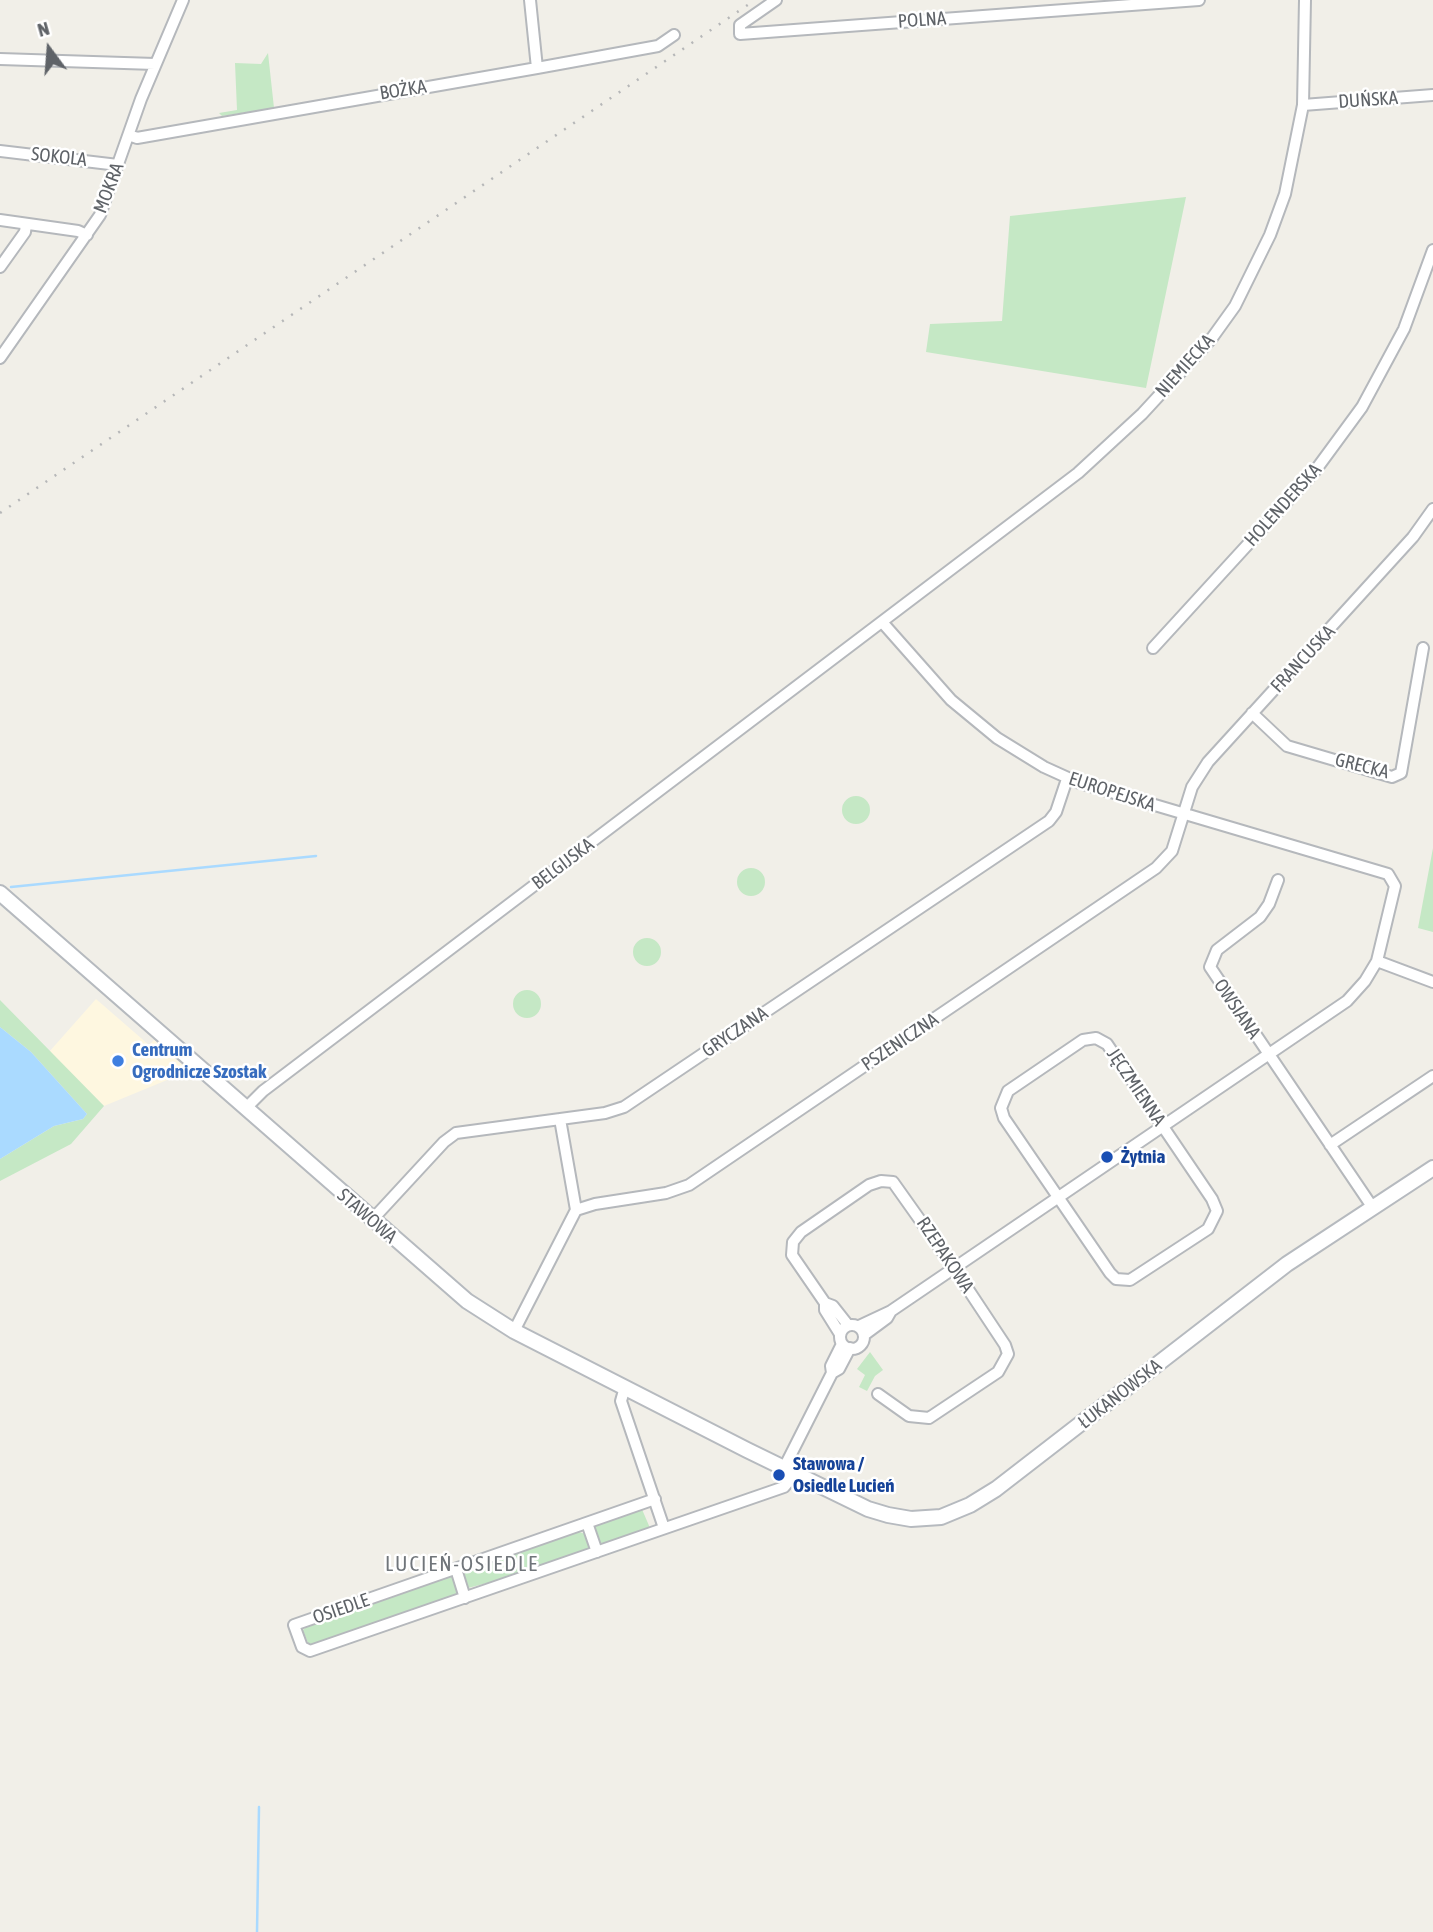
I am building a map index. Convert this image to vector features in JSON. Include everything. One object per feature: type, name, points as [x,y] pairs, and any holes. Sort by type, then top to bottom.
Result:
[{"type":"street","name":"MOKRA","points":[[0,358],[100,215],[155,64],[183,0]]},
{"type":"street","points":[[530,0],[537,68]]},
{"type":"street","name":"POLNA","points":[[776,0],[740,25],[740,34],[1199,0]]},
{"type":"street","name":"NIEMIECKA","points":[[882,622],[1107,449],[1212,338],[1235,306],[1270,235],[1290,173],[1303,105],[1305,0]]},
{"type":"street","name":"BOŻKA","points":[[129,135],[137,138],[537,68],[658,46],[674,36]]},
{"type":"street","points":[[0,59],[155,64]]},
{"type":"street","name":"DUŃSKA","points":[[1303,105],[1433,94]]},
{"type":"street","name":"SOKOLA","points":[[0,151],[118,165]]},
{"type":"street","points":[[0,220],[88,235]]},
{"type":"street","points":[[0,267],[25,232],[26,223]]},
{"type":"street","name":"HOLENDERSKA","points":[[1153,648],[1315,471],[1362,407],[1395,348],[1433,250]]},
{"type":"street","name":"FRANCUSKA","points":[[1183,814],[1202,770],[1413,537],[1433,509]]},
{"type":"street","name":"EUROPEJSKA","points":[[882,622],[951,700],[1024,756],[1067,779],[1392,876],[1395,886],[1377,961]]},
{"type":"street","name":"BELGIJSKA","points":[[245,1109],[263,1091],[882,622]]},
{"type":"street","name":"GRECKA","points":[[1252,713],[1287,746],[1392,777],[1401,773],[1423,648]]},
{"type":"street","name":"GRYCZANA","points":[[372,1221],[452,1135],[605,1113],[624,1107],[1049,821],[1056,812],[1067,779]]},
{"type":"street","name":"PSZENICZNA","points":[[576,1210],[595,1204],[666,1193],[689,1185],[1156,868],[1172,851],[1183,814]]},
{"type":"street","name":"OWSIANA","points":[[1278,880],[1269,904],[1260,917],[1217,950],[1211,962],[1214,976],[1373,1208]]},
{"type":"street","name":"STAWOWA","points":[[0,893],[450,1289],[513,1331],[789,1471]]},
{"type":"street","points":[[789,1471],[832,1373],[831,1366],[851,1335],[887,1318],[891,1311],[1347,1001],[1365,981],[1377,961],[1433,982]]},
{"type":"street","name":"JĘCZMIENNA","points":[[1099,1039],[1107,1044],[1163,1126],[1214,1203],[1217,1216],[1208,1229],[1142,1274],[1122,1281],[1110,1273],[1004,1118],[1001,1103],[1008,1091],[1083,1040],[1099,1039]]},
{"type":"street","points":[[1330,1145],[1433,1076]]},
{"type":"street","points":[[513,1331],[576,1210],[559,1119]]},
{"type":"street","name":"ŁUKANOWSKA","points":[[789,1471],[888,1515],[921,1519],[954,1513],[996,1489],[1279,1270],[1433,1168]]},
{"type":"street","name":"RZEPAKOWA","points":[[851,1335],[792,1255],[793,1242],[801,1232],[869,1185],[881,1181],[898,1186],[1005,1345],[1008,1354],[1003,1367],[929,1418],[909,1416],[877,1394]]},
{"type":"street","points":[[625,1387],[621,1401],[664,1528]]},
{"type":"street","name":"OSIEDLE","points":[[655,1499],[294,1625],[302,1647],[310,1651],[783,1487],[789,1471]]},
{"type":"street","points":[[587,1523],[597,1552]]},
{"type":"street","points":[[456,1569],[465,1598]]},
{"type":"shaded area","name":"Centrum Ogrodnicze Szostak","points":[[96,999],[149,1045],[154,1040],[189,1071],[104,1106],[49,1052]]},
{"type":"green space","points":[[268,53],[274,108],[222,116],[219,113],[237,110],[235,63],[261,64]]},
{"type":"green space","points":[[1186,197],[1146,388],[926,352],[930,324],[1002,321],[1010,216]]},
{"type":"green space","points":[[856,796],[866,800],[870,810],[866,820],[856,824],[846,820],[842,810],[846,800]]},
{"type":"green space","points":[[1433,848],[1433,932],[1418,928]]},
{"type":"green space","points":[[751,868],[761,872],[765,882],[761,892],[751,896],[741,892],[737,882],[741,872]]},
{"type":"green space","points":[[647,938],[657,942],[661,952],[657,962],[647,966],[637,962],[633,952],[637,942]]},
{"type":"green space","points":[[527,990],[537,994],[541,1004],[537,1014],[527,1018],[517,1014],[513,1004],[517,994]]},
{"type":"green space","points":[[0,1000],[104,1106],[71,1144],[0,1181],[0,1159],[54,1126],[83,1119],[87,1114],[31,1052],[0,1027]]},
{"type":"green space","points":[[870,1352],[883,1370],[875,1376],[867,1391],[859,1387],[865,1375],[857,1369]]},
{"type":"green space","points":[[641,1507],[650,1528],[627,1539],[623,1536],[601,1544],[599,1542],[595,1531],[596,1524]]},
{"type":"green space","points":[[574,1530],[585,1534],[589,1547],[585,1553],[539,1569],[534,1567],[519,1572],[516,1577],[492,1586],[487,1583],[468,1588],[464,1575],[466,1569],[519,1553],[521,1549],[553,1538],[557,1540],[573,1534]]},
{"type":"green space","points":[[447,1575],[454,1578],[458,1594],[410,1614],[405,1612],[390,1617],[387,1622],[346,1637],[341,1634],[325,1640],[323,1645],[311,1646],[308,1643],[303,1630],[311,1622],[315,1624],[330,1619],[333,1614],[376,1599],[381,1601],[405,1593],[408,1588]]},
{"type":"water","points":[[0,1027],[31,1052],[87,1114],[83,1119],[54,1126],[0,1159]]},
{"type":"waterway","points":[[11,887],[316,856]]},
{"type":"waterway","points":[[257,1932],[259,1807]]},
{"type":"railway","points":[[0,513],[755,0]]},
{"type":"place","name":"Centrum Ogrodnicze Szostak","points":[[118,1061]]},
{"type":"place","name":"Żytnia","points":[[1107,1157]]},
{"type":"place","name":"Stawowa / Osiedle Lucień","points":[[779,1475]]},
{"type":"district","name":"LUCIEŃ-OSIEDLE","points":[[462,1564]]}]
